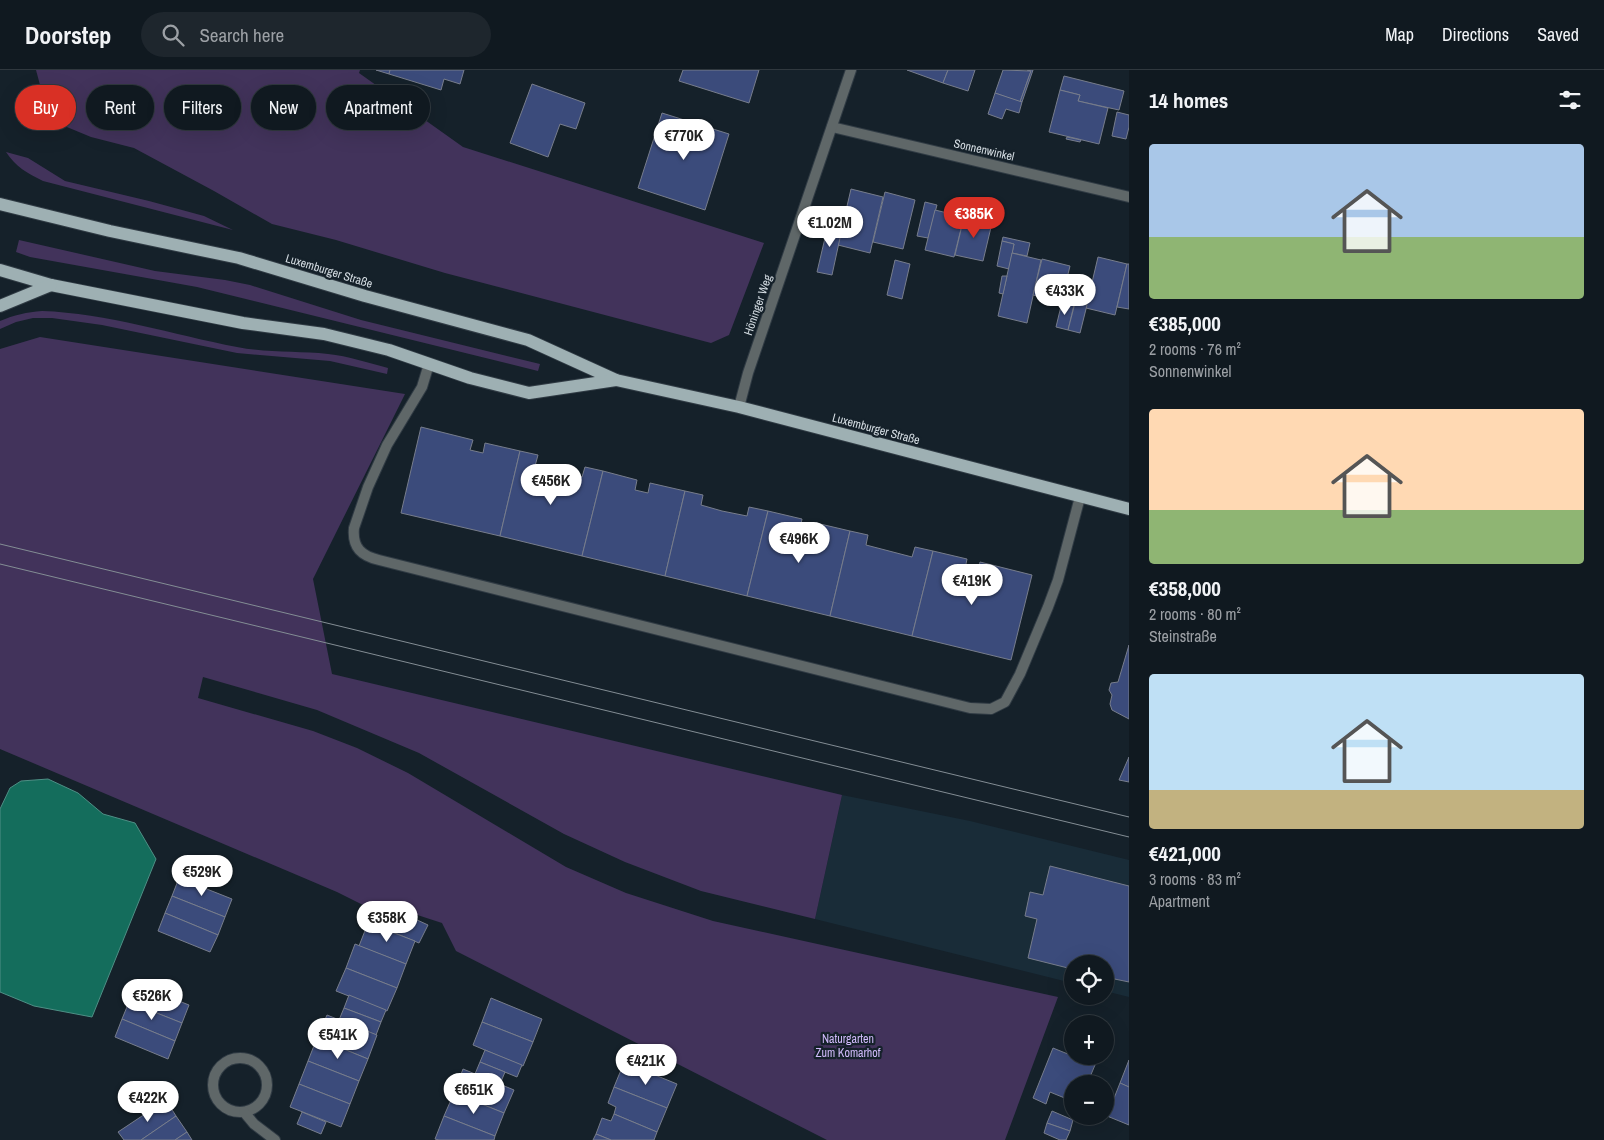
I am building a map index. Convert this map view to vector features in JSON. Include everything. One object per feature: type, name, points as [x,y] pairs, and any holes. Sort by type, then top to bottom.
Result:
[{"type":"main road","name":"Luxemburger Straße","points":[[0,204],[110,231],[239,258],[365,296],[528,340],[616,380],[739,407],[1129,509]]},
{"type":"main road","name":"Luxemburger Straße","points":[[0,214],[26,210]]},
{"type":"main road","name":"Luxemburger Straße","points":[[0,270],[51,285],[243,323],[324,334],[390,350],[470,378],[529,392],[616,380]]},
{"type":"main road","points":[[0,306],[51,285]]},
{"type":"street","name":"Höninger Weg","points":[[739,407],[748,373],[851,70]]},
{"type":"street","name":"Sonnenwinkel","points":[[832,127],[1129,197]]},
{"type":"street","points":[[429,364],[422,387],[390,438],[368,488],[353,535],[362,554],[379,560],[970,708],[991,709],[1005,702],[1020,674],[1048,608],[1060,572],[1080,497]]},
{"type":"street","points":[[239,1058],[254,1062],[265,1074],[268,1082],[267,1090],[259,1105],[244,1112],[235,1112],[220,1104],[214,1088],[214,1079],[222,1065],[239,1058]]},
{"type":"street","points":[[244,1112],[254,1124],[275,1140]]},
{"type":"shaded area","points":[[48,779],[78,793],[103,814],[135,823],[156,859],[92,1017],[34,1006],[0,992],[0,809],[10,788],[21,781]]},
{"type":"shaded area","points":[[842,795],[970,821],[1129,860],[1129,997],[1114,993],[1114,955],[1064,955],[1064,981],[815,919]]},
{"type":"green space","points":[[36,70],[360,70],[359,73],[376,85],[326,85],[326,130],[430,130],[430,124],[463,147],[764,243],[729,335],[711,343],[445,273],[336,240],[272,224],[134,148],[91,137],[74,130],[76,130],[76,85],[40,85]]},
{"type":"green space","points":[[6,152],[28,158],[65,181],[204,216],[233,230],[43,181],[22,169]]},
{"type":"green space","points":[[19,240],[155,271],[250,285],[361,320],[540,364],[538,371],[197,287],[30,257],[16,252]]},
{"type":"green space","points":[[42,311],[115,320],[248,349],[343,356],[388,368],[387,374],[330,361],[237,353],[102,325],[52,318],[33,318],[16,322],[0,329],[0,321],[21,314]]},
{"type":"green space","name":"Naturgarten Zum Komarhof","points":[[40,337],[405,394],[313,579],[332,674],[842,795],[815,919],[701,891],[625,862],[564,834],[419,753],[317,710],[203,677],[198,698],[313,731],[357,748],[408,773],[566,867],[626,893],[713,921],[1058,997],[1005,1140],[827,1140],[456,951],[442,923],[402,910],[379,913],[337,892],[0,749],[0,349]]},
{"type":"building","points":[[376,70],[390,70],[389,74]]},
{"type":"building","points":[[390,70],[464,70],[460,84],[444,79],[441,90],[430,85],[389,74]]},
{"type":"building","points":[[683,70],[759,70],[749,103],[679,81]]},
{"type":"building","points":[[907,70],[948,70],[943,83]]},
{"type":"building","points":[[948,70],[975,70],[968,91],[943,83]]},
{"type":"building","points":[[1003,70],[1031,71],[1020,102],[995,93]]},
{"type":"building","points":[[1027,70],[1033,70],[1022,102],[1020,102],[1031,71]]},
{"type":"building","points":[[1064,76],[1124,91],[1119,110],[1078,101],[1080,95],[1060,90]]},
{"type":"building","points":[[532,84],[585,103],[576,129],[560,124],[548,157],[510,143]]},
{"type":"building","points":[[1060,90],[1080,95],[1078,101],[1108,108],[1099,144],[1049,132]]},
{"type":"building","points":[[995,93],[1022,102],[1019,113],[1006,109],[1002,119],[988,114]]},
{"type":"building","points":[[1117,112],[1129,115],[1126,139],[1112,136]]},
{"type":"building","points":[[662,113],[729,134],[705,210],[638,188]]},
{"type":"building","points":[[1067,137],[1081,140],[1080,142],[1066,139]]},
{"type":"building","points":[[851,189],[883,197],[870,253],[838,245]]},
{"type":"building","points":[[885,192],[915,200],[903,249],[873,242]]},
{"type":"building","points":[[925,202],[937,205],[928,238],[917,236]]},
{"type":"building","points":[[935,210],[964,217],[954,257],[925,250]]},
{"type":"building","points":[[964,217],[992,223],[983,261],[955,255]]},
{"type":"building","points":[[829,221],[843,224],[832,275],[817,272]]},
{"type":"building","points":[[1003,237],[1030,243],[1027,256],[1012,253],[1014,244],[1002,241]]},
{"type":"building","points":[[1002,241],[1014,244],[1009,269],[997,266]]},
{"type":"building","points":[[1012,253],[1041,260],[1027,323],[998,316]]},
{"type":"building","points":[[1098,257],[1127,264],[1115,315],[1086,308]]},
{"type":"building","points":[[1042,259],[1070,266],[1061,302],[1033,295]]},
{"type":"building","points":[[895,260],[910,264],[902,299],[887,295]]},
{"type":"building","points":[[1127,264],[1129,264],[1129,309],[1117,307]]},
{"type":"building","points":[[1002,276],[1007,276],[1003,294],[999,293]]},
{"type":"building","points":[[1062,302],[1074,305],[1068,330],[1056,327]]},
{"type":"building","points":[[1075,303],[1087,305],[1080,333],[1068,330]]},
{"type":"building","points":[[421,427],[473,440],[470,450],[483,453],[485,443],[520,451],[500,536],[401,513]]},
{"type":"building","points":[[520,451],[538,455],[535,466],[582,477],[585,467],[603,471],[582,556],[500,536]]},
{"type":"building","points":[[603,471],[637,480],[635,490],[648,493],[650,483],[685,491],[665,576],[582,556]]},
{"type":"building","points":[[685,491],[703,495],[701,505],[722,511],[747,516],[749,507],[768,511],[747,596],[665,576]]},
{"type":"building","points":[[768,511],[802,519],[800,529],[813,533],[816,523],[850,531],[830,616],[747,596]]},
{"type":"building","points":[[850,531],[868,535],[866,545],[912,557],[915,547],[933,551],[912,636],[830,616]]},
{"type":"building","points":[[933,551],[967,559],[965,569],[978,572],[980,562],[1032,575],[1011,660],[912,636]]},
{"type":"building","points":[[1129,645],[1129,719],[1112,710],[1110,704],[1112,695],[1109,690],[1111,683],[1118,682]]},
{"type":"building","points":[[1129,757],[1129,782],[1119,780]]},
{"type":"building","points":[[1050,866],[1129,886],[1129,982],[1114,979],[1114,955],[1064,955],[1064,967],[1028,958],[1037,919],[1025,916],[1030,892],[1043,895]]},
{"type":"building","points":[[179,878],[232,899],[225,917],[172,896]]},
{"type":"building","points":[[172,896],[225,917],[218,935],[165,913]]},
{"type":"building","points":[[165,913],[218,935],[210,952],[158,931]]},
{"type":"building","points":[[402,913],[428,925],[419,943],[395,933]]},
{"type":"building","points":[[368,923],[415,941],[406,964],[359,946]]},
{"type":"building","points":[[355,944],[406,964],[397,988],[346,968]]},
{"type":"building","points":[[346,968],[397,988],[387,1011],[336,991]]},
{"type":"building","points":[[136,984],[189,1005],[182,1023],[129,1002]]},
{"type":"building","points":[[349,995],[386,1010],[381,1022],[344,1008]]},
{"type":"building","points":[[491,998],[542,1019],[533,1042],[482,1022]]},
{"type":"building","points":[[129,1002],[182,1023],[175,1041],[122,1019]]},
{"type":"building","points":[[344,1008],[381,1022],[376,1035],[339,1020]]},
{"type":"building","points":[[327,1015],[377,1035],[368,1059],[317,1038]]},
{"type":"building","points":[[122,1019],[175,1041],[168,1059],[115,1037]]},
{"type":"building","points":[[482,1022],[533,1042],[523,1066],[473,1045]]},
{"type":"building","points":[[317,1038],[368,1059],[359,1081],[308,1061]]},
{"type":"building","points":[[1053,1048],[1064,1052],[1064,1065],[1095,1065],[1091,1075],[1064,1075],[1064,1098],[1050,1092],[1046,1104],[1033,1098]]},
{"type":"building","points":[[485,1050],[522,1065],[517,1077],[480,1062]]},
{"type":"building","points":[[1129,1060],[1129,1087],[1120,1083]]},
{"type":"building","points":[[308,1061],[359,1081],[350,1104],[299,1084]]},
{"type":"building","points":[[480,1062],[505,1072],[500,1084],[475,1074]]},
{"type":"building","points":[[633,1066],[677,1084],[667,1108],[614,1087],[621,1070],[629,1074]]},
{"type":"building","points":[[463,1069],[514,1090],[504,1113],[454,1093]]},
{"type":"building","points":[[1120,1083],[1129,1087],[1129,1125],[1114,1119],[1114,1098]]},
{"type":"building","points":[[299,1084],[350,1104],[341,1127],[290,1107]]},
{"type":"building","points":[[614,1087],[667,1108],[657,1132],[614,1114],[616,1107],[608,1103]]},
{"type":"building","points":[[454,1093],[504,1113],[495,1136],[444,1116]]},
{"type":"building","points":[[166,1100],[176,1116],[141,1140],[124,1140],[118,1132]]},
{"type":"building","points":[[1052,1111],[1064,1116],[1064,1125],[1072,1125],[1070,1131],[1047,1123]]},
{"type":"building","points":[[302,1112],[326,1122],[321,1134],[297,1124]]},
{"type":"building","points":[[614,1114],[657,1132],[654,1140],[611,1140],[596,1134],[602,1118],[611,1121]]},
{"type":"building","points":[[176,1116],[187,1132],[175,1140],[141,1140]]},
{"type":"building","points":[[444,1116],[495,1136],[494,1140],[435,1139]]},
{"type":"building","points":[[1047,1123],[1070,1131],[1066,1140],[1060,1140],[1044,1133]]},
{"type":"building","points":[[187,1132],[192,1140],[175,1140]]},
{"type":"building","points":[[596,1134],[611,1140],[593,1140]]},
{"type":"tram line","points":[[0,544],[1129,817]]},
{"type":"tram line","points":[[0,564],[1129,837]]}]
